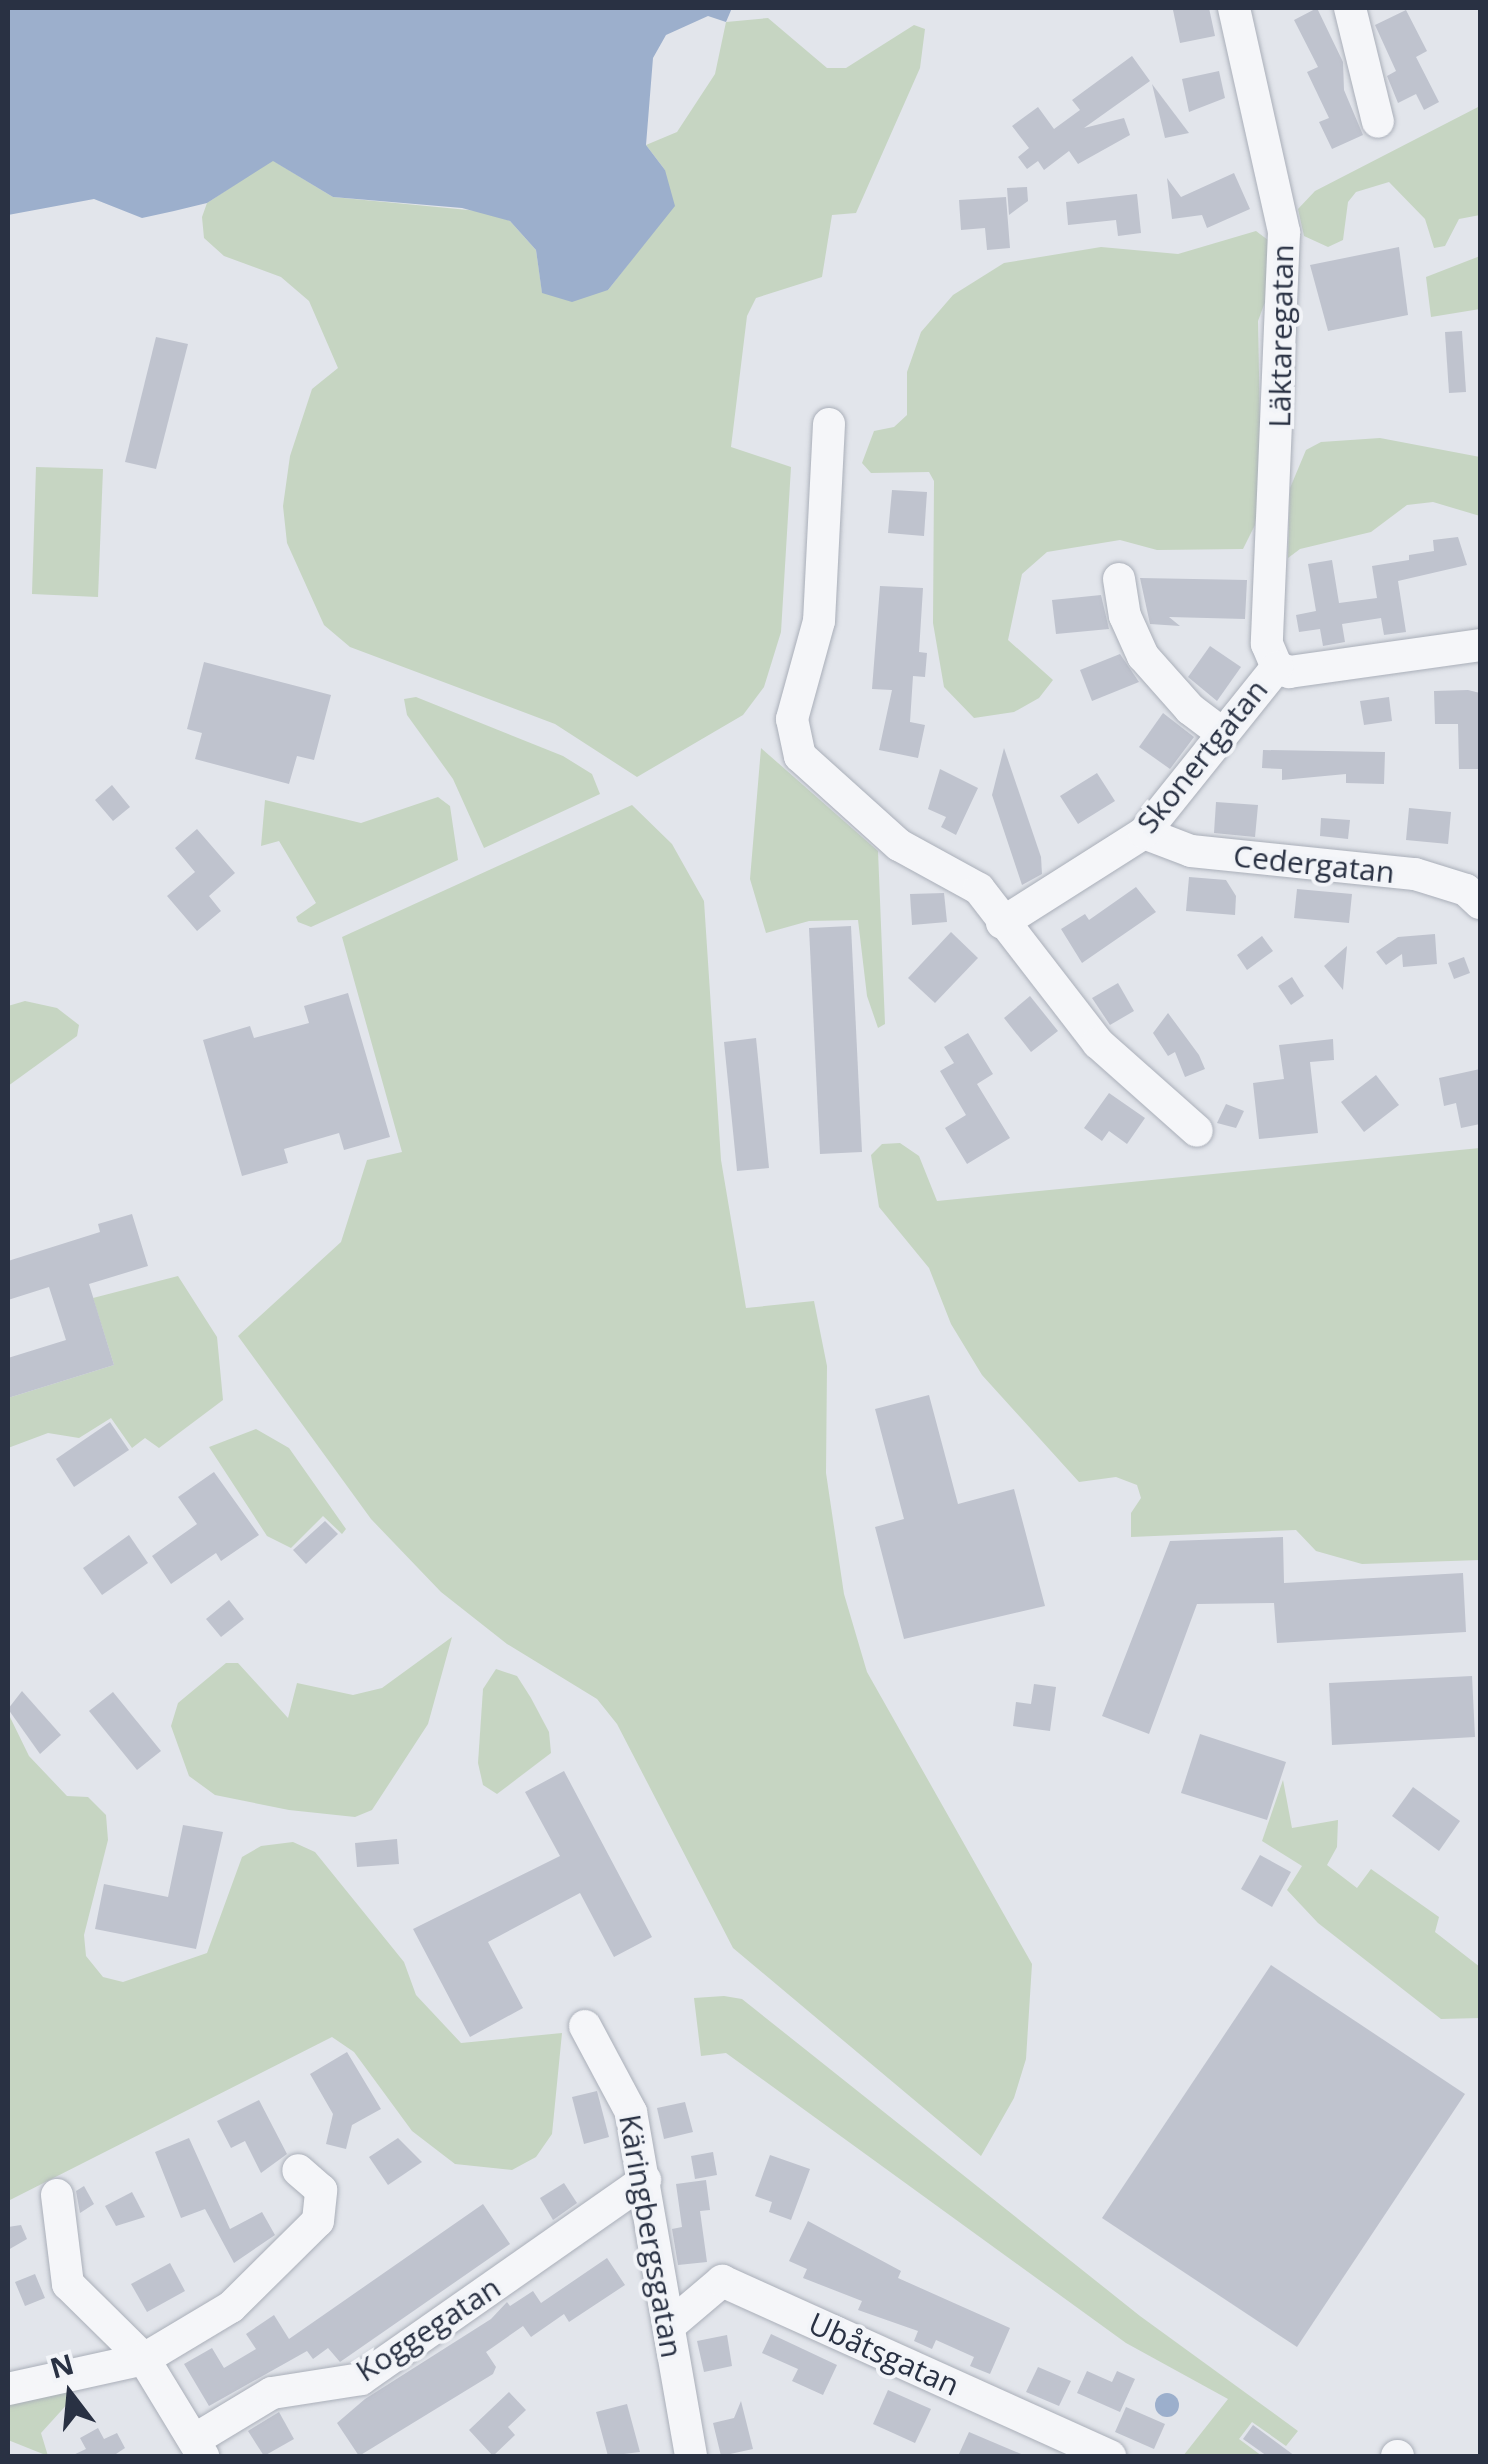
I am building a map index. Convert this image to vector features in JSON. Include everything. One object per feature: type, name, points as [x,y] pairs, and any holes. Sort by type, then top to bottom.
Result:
[{"type":"street","name":"Läktaregatan","points":[[1234,8],[1284,232],[1267,644],[1277,667]]},
{"type":"street","points":[[1350,8],[1378,122]]},
{"type":"street","points":[[829,424],[818,621],[792,719],[796,748],[851,808],[899,845],[979,889],[1098,1043],[1197,1131]]},
{"type":"street","points":[[1120,579],[1125,616],[1143,656],[1190,709],[1221,732]]},
{"type":"street","name":"Skonertgatan","points":[[1002,923],[1144,833],[1221,732],[1277,667],[1289,672],[1480,645]]},
{"type":"street","name":"Cedergatan","points":[[1144,833],[1191,851],[1415,874],[1466,890],[1480,903]]},
{"type":"street","name":"Käringbergsgatan","points":[[585,2026],[631,2112],[692,2456]]},
{"type":"street","points":[[8,2389],[144,2358],[231,2307],[308,2234],[323,2198],[318,2184],[298,2170]]},
{"type":"street","name":"Koggegatan","points":[[198,2448],[272,2394],[361,2378],[645,2180]]},
{"type":"street","points":[[57,2195],[68,2284],[144,2358],[198,2448]]},
{"type":"street","name":"Ubåtsgatan","points":[[669,2326],[722,2281],[1110,2456]]},
{"type":"green space","points":[[768,18],[827,68],[846,68],[914,25],[925,29],[920,68],[856,213],[832,215],[822,277],[756,298],[747,316],[731,447],[791,467],[781,632],[764,687],[743,715],[637,777],[555,724],[350,647],[324,625],[287,543],[283,506],[290,456],[312,389],[338,368],[309,301],[281,277],[224,256],[204,238],[202,217],[207,203],[272,160],[333,197],[489,212],[510,221],[536,250],[542,292],[608,290],[629,263],[665,170],[646,145],[677,132],[715,74],[726,22]]},
{"type":"green space","points":[[1480,106],[1480,215],[1459,219],[1445,246],[1434,248],[1425,219],[1389,182],[1356,192],[1348,202],[1343,240],[1328,247],[1304,236],[1298,209],[1315,191]]},
{"type":"green space","points":[[1256,231],[1268,240],[1269,291],[1258,321],[1261,479],[1255,525],[1243,549],[1157,550],[1120,540],[1047,552],[1022,574],[1008,640],[1053,680],[1039,698],[1014,712],[974,718],[944,687],[933,623],[934,481],[929,472],[871,473],[862,463],[874,431],[894,427],[907,415],[907,372],[921,332],[953,295],[1004,263],[1101,247],[1178,254]]},
{"type":"green space","points":[[1480,256],[1480,309],[1431,317],[1426,277]]},
{"type":"green space","points":[[1380,438],[1480,457],[1480,516],[1433,502],[1407,505],[1371,532],[1300,549],[1288,558],[1290,488],[1306,450],[1321,442]]},
{"type":"green space","points":[[36,467],[103,469],[98,597],[32,594]]},
{"type":"green space","points":[[416,697],[563,756],[592,774],[600,794],[484,848],[453,779],[407,715],[404,699]]},
{"type":"green space","points":[[761,748],[878,851],[885,1024],[878,1028],[867,996],[858,920],[809,921],[766,933],[750,879]]},
{"type":"green space","points":[[438,797],[450,806],[458,860],[311,927],[298,922],[296,917],[316,903],[279,841],[261,846],[265,800],[361,823]]},
{"type":"green space","points":[[632,805],[672,844],[704,901],[721,1160],[746,1308],[814,1301],[827,1366],[826,1473],[844,1594],[867,1672],[1032,1964],[1026,2059],[1014,2098],[981,2156],[733,1948],[617,1724],[597,1699],[507,1644],[441,1592],[371,1519],[238,1336],[341,1242],[367,1160],[402,1152],[342,937]]},
{"type":"green space","points":[[25,1001],[57,1008],[79,1025],[77,1036],[8,1086],[8,1006]]},
{"type":"green space","points":[[900,1143],[919,1156],[937,1201],[1480,1148],[1480,1560],[1362,1564],[1316,1551],[1296,1530],[1131,1537],[1131,1513],[1141,1498],[1137,1485],[1116,1477],[1079,1482],[982,1375],[951,1324],[929,1268],[879,1207],[871,1155],[882,1144]]},
{"type":"green space","points":[[178,1276],[217,1337],[223,1400],[159,1448],[145,1438],[132,1448],[111,1418],[79,1438],[48,1433],[8,1448],[8,1398],[114,1365],[93,1298]]},
{"type":"green space","points":[[256,1429],[289,1448],[346,1529],[342,1534],[323,1516],[291,1548],[267,1536],[209,1447]]},
{"type":"green space","points":[[452,1637],[428,1724],[372,1810],[355,1817],[289,1810],[215,1795],[189,1776],[171,1726],[178,1703],[226,1663],[238,1663],[288,1718],[297,1683],[353,1695],[382,1688]]},
{"type":"green space","points":[[496,1669],[517,1676],[549,1732],[551,1753],[497,1794],[483,1785],[478,1763],[483,1689]]},
{"type":"green space","points":[[8,1713],[29,1756],[67,1796],[88,1797],[106,1815],[108,1840],[84,1935],[86,1956],[103,1977],[123,1982],[207,1953],[242,1857],[261,1846],[293,1842],[315,1852],[404,1962],[416,1995],[461,2043],[562,2033],[552,2134],[536,2157],[512,2170],[455,2164],[412,2131],[354,2052],[332,2037],[8,2201]]},
{"type":"green space","points":[[1283,1780],[1292,1828],[1338,1820],[1337,1847],[1327,1865],[1357,1888],[1371,1869],[1439,1917],[1435,1932],[1480,1967],[1480,2018],[1441,2019],[1318,1923],[1287,1890],[1302,1866],[1262,1841]]},
{"type":"green space","points":[[694,1998],[742,1999],[1140,2316],[1298,2431],[1286,2446],[1252,2422],[1239,2439],[1262,2456],[1183,2456],[1228,2399],[1126,2343],[726,2053],[701,2056]]},
{"type":"green space","points":[[71,2389],[71,2400],[41,2433],[48,2456],[8,2440],[8,2401]]},
{"type":"water","points":[[8,8],[732,8],[726,22],[708,16],[666,35],[653,58],[646,145],[665,170],[675,206],[608,290],[572,302],[542,293],[536,250],[510,221],[462,208],[333,197],[273,161],[207,203],[142,218],[94,199],[8,215]]},
{"type":"water","points":[[1167,2393],[1179,2405],[1167,2417],[1155,2405]]},
{"type":"building","points":[[1209,8],[1215,36],[1180,43],[1173,10]]},
{"type":"building","points":[[1317,8],[1343,62],[1344,90],[1363,135],[1332,149],[1319,122],[1329,118],[1307,72],[1318,67],[1294,20]]},
{"type":"building","points":[[1406,10],[1427,51],[1416,57],[1439,102],[1424,110],[1416,94],[1398,103],[1387,76],[1396,71],[1375,25]]},
{"type":"building","points":[[1132,56],[1150,81],[1084,128],[1124,118],[1130,135],[1078,164],[1069,151],[1044,170],[1038,161],[1027,169],[1018,157],[1029,148],[1012,126],[1038,107],[1054,129],[1080,110],[1072,100]]},
{"type":"building","points":[[1219,71],[1225,98],[1189,112],[1182,79]]},
{"type":"building","points":[[1152,84],[1189,133],[1165,138]]},
{"type":"building","points":[[1234,173],[1250,209],[1207,228],[1202,215],[1172,219],[1167,178],[1181,197]]},
{"type":"building","points":[[1027,187],[1028,201],[1009,215],[1007,188]]},
{"type":"building","points":[[1137,194],[1141,233],[1118,236],[1116,220],[1068,225],[1066,202]]},
{"type":"building","points":[[1006,197],[1010,248],[987,250],[985,228],[961,230],[959,200]]},
{"type":"building","points":[[1399,247],[1408,315],[1328,331],[1310,265]]},
{"type":"building","points":[[1462,331],[1466,392],[1449,393],[1445,332]]},
{"type":"building","points":[[156,337],[188,344],[156,469],[125,462]]},
{"type":"building","points":[[892,490],[927,492],[924,536],[888,533]]},
{"type":"building","points":[[1458,537],[1467,565],[1398,581],[1406,632],[1384,635],[1381,618],[1342,624],[1345,642],[1323,646],[1320,629],[1299,632],[1296,615],[1316,611],[1308,564],[1332,560],[1339,603],[1377,598],[1372,566],[1409,560],[1409,555],[1434,551],[1433,540]]},
{"type":"building","points":[[1140,578],[1247,580],[1245,619],[1169,617],[1180,626],[1150,624]]},
{"type":"building","points":[[880,586],[923,588],[919,652],[927,653],[925,677],[913,676],[910,722],[925,725],[918,758],[879,750],[892,690],[872,689]]},
{"type":"building","points":[[1101,595],[1109,629],[1056,634],[1052,600]]},
{"type":"building","points":[[1210,646],[1241,667],[1217,701],[1188,677]]},
{"type":"building","points":[[1120,654],[1139,682],[1092,701],[1080,670]]},
{"type":"building","points":[[204,662],[331,695],[314,760],[297,756],[289,784],[195,759],[202,733],[187,729]]},
{"type":"building","points":[[1434,691],[1480,693],[1480,769],[1459,769],[1458,724],[1435,724]]},
{"type":"building","points":[[1389,697],[1392,721],[1364,725],[1360,701]]},
{"type":"building","points":[[1163,713],[1194,737],[1170,769],[1139,747]]},
{"type":"building","points":[[1004,748],[1041,857],[1042,874],[1022,885],[992,795]]},
{"type":"building","points":[[1263,750],[1385,752],[1384,784],[1346,783],[1346,774],[1282,780],[1282,769],[1262,768]]},
{"type":"building","points":[[940,769],[978,788],[956,835],[941,827],[946,817],[928,809]]},
{"type":"building","points":[[1097,773],[1115,801],[1078,824],[1060,796]]},
{"type":"building","points":[[112,785],[130,807],[113,821],[95,800]]},
{"type":"building","points":[[1216,802],[1258,805],[1255,837],[1214,833]]},
{"type":"building","points":[[1409,808],[1451,812],[1448,844],[1406,840]]},
{"type":"building","points":[[1321,818],[1350,820],[1348,839],[1320,836]]},
{"type":"building","points":[[197,829],[235,873],[209,896],[221,911],[197,931],[167,896],[195,872],[175,848]]},
{"type":"building","points":[[1189,877],[1226,880],[1236,896],[1235,915],[1186,911]]},
{"type":"building","points":[[1136,887],[1156,912],[1082,963],[1061,929],[1085,914],[1089,920]]},
{"type":"building","points":[[1297,889],[1352,894],[1349,923],[1294,918]]},
{"type":"building","points":[[944,893],[947,922],[912,925],[910,894]]},
{"type":"building","points":[[851,926],[862,1152],[820,1154],[809,928]]},
{"type":"building","points":[[951,932],[978,958],[935,1003],[908,978]]},
{"type":"building","points":[[1435,934],[1437,964],[1403,967],[1402,954],[1386,965],[1376,952],[1398,937]]},
{"type":"building","points":[[1262,936],[1273,951],[1247,970],[1237,955]]},
{"type":"building","points":[[1347,946],[1343,990],[1324,966]]},
{"type":"building","points":[[1464,957],[1470,973],[1454,979],[1448,963]]},
{"type":"building","points":[[1292,977],[1304,996],[1291,1005],[1278,986]]},
{"type":"building","points":[[1118,983],[1134,1011],[1110,1025],[1092,998]]},
{"type":"building","points":[[348,993],[390,1137],[344,1150],[339,1133],[284,1149],[288,1163],[242,1176],[203,1040],[250,1026],[254,1038],[309,1023],[304,1006]]},
{"type":"building","points":[[1030,996],[1058,1031],[1031,1052],[1004,1018]]},
{"type":"building","points":[[1168,1013],[1205,1069],[1185,1077],[1175,1052],[1168,1056],[1153,1033]]},
{"type":"building","points":[[968,1033],[993,1074],[977,1084],[1010,1138],[967,1164],[945,1128],[966,1115],[940,1071],[954,1063],[944,1047]]},
{"type":"building","points":[[756,1038],[769,1168],[737,1171],[724,1042]]},
{"type":"building","points":[[1333,1039],[1334,1060],[1310,1062],[1318,1133],[1259,1139],[1253,1083],[1284,1079],[1279,1045]]},
{"type":"building","points":[[1480,1069],[1480,1124],[1461,1128],[1456,1103],[1444,1106],[1439,1078]]},
{"type":"building","points":[[1376,1075],[1399,1105],[1364,1132],[1341,1102]]},
{"type":"building","points":[[1109,1093],[1145,1118],[1127,1144],[1109,1131],[1102,1141],[1084,1128]]},
{"type":"building","points":[[1226,1104],[1244,1111],[1236,1128],[1217,1123]]},
{"type":"building","points":[[132,1214],[148,1266],[89,1284],[114,1365],[8,1398],[8,1358],[66,1340],[49,1287],[8,1300],[8,1261],[100,1232],[98,1224]]},
{"type":"building","points":[[929,1395],[958,1504],[1014,1489],[1045,1606],[904,1639],[875,1527],[904,1519],[875,1409]]},
{"type":"building","points":[[110,1422],[129,1450],[74,1487],[56,1459]]},
{"type":"building","points":[[214,1472],[259,1535],[221,1561],[216,1553],[171,1584],[152,1556],[197,1524],[178,1497]]},
{"type":"building","points":[[325,1521],[338,1534],[306,1564],[293,1550]]},
{"type":"building","points":[[129,1535],[148,1563],[102,1595],[83,1568]]},
{"type":"building","points":[[1283,1537],[1284,1583],[1463,1573],[1466,1632],[1277,1643],[1274,1603],[1197,1604],[1149,1734],[1102,1716],[1170,1541]]},
{"type":"building","points":[[229,1600],[244,1619],[221,1637],[206,1619]]},
{"type":"building","points":[[1472,1676],[1475,1737],[1332,1745],[1329,1683]]},
{"type":"building","points":[[1034,1684],[1056,1687],[1050,1731],[1013,1726],[1016,1702],[1031,1704]]},
{"type":"building","points":[[22,1691],[61,1735],[40,1754],[8,1709]]},
{"type":"building","points":[[113,1692],[161,1751],[137,1770],[89,1711]]},
{"type":"building","points":[[1200,1734],[1286,1762],[1267,1820],[1181,1793]]},
{"type":"building","points":[[564,1771],[652,1937],[614,1957],[580,1893],[488,1942],[523,2008],[470,2037],[413,1929],[560,1856],[525,1792]]},
{"type":"building","points":[[1413,1787],[1460,1821],[1439,1851],[1392,1816]]},
{"type":"building","points":[[183,1825],[223,1832],[196,1949],[95,1929],[104,1884],[168,1897]]},
{"type":"building","points":[[397,1839],[399,1864],[357,1867],[355,1843]]},
{"type":"building","points":[[1260,1855],[1291,1872],[1272,1907],[1241,1889]]},
{"type":"building","points":[[1271,1965],[1465,2094],[1297,2347],[1102,2218]]},
{"type":"building","points":[[347,2052],[381,2109],[352,2125],[346,2149],[326,2144],[333,2114],[310,2074]]},
{"type":"building","points":[[597,2091],[609,2137],[584,2144],[572,2097]]},
{"type":"building","points":[[259,2100],[287,2154],[261,2173],[245,2141],[231,2148],[217,2121]]},
{"type":"building","points":[[685,2102],[693,2132],[664,2139],[657,2108]]},
{"type":"building","points":[[189,2138],[230,2229],[262,2212],[275,2235],[234,2263],[205,2209],[181,2218],[155,2152]]},
{"type":"building","points":[[398,2138],[422,2162],[388,2185],[369,2157]]},
{"type":"building","points":[[713,2152],[717,2175],[695,2179],[691,2156]]},
{"type":"building","points":[[770,2155],[810,2169],[791,2220],[769,2212],[772,2202],[755,2196]]},
{"type":"building","points":[[706,2180],[710,2210],[700,2211],[707,2262],[678,2265],[672,2229],[682,2227],[676,2184]]},
{"type":"building","points":[[564,2183],[577,2203],[553,2220],[540,2198]]},
{"type":"building","points":[[84,2186],[94,2204],[80,2213],[76,2191]]},
{"type":"building","points":[[132,2192],[145,2217],[116,2226],[105,2206]]},
{"type":"building","points":[[483,2204],[510,2244],[340,2362],[328,2348],[313,2359],[307,2351],[209,2406],[184,2364],[212,2348],[224,2368],[256,2349],[246,2334],[274,2315],[289,2339]]},
{"type":"building","points":[[808,2221],[901,2271],[898,2278],[1010,2328],[990,2374],[970,2366],[974,2357],[936,2340],[932,2349],[914,2341],[918,2331],[858,2310],[862,2301],[803,2278],[807,2269],[789,2261]]},
{"type":"building","points":[[21,2225],[27,2239],[8,2250],[8,2227]]},
{"type":"building","points":[[607,2258],[625,2285],[569,2322],[564,2314],[531,2337],[523,2326],[486,2352],[496,2367],[493,2374],[359,2456],[337,2423],[365,2399],[491,2319],[507,2302],[510,2306],[533,2291],[541,2303]]},
{"type":"building","points":[[170,2263],[185,2291],[147,2312],[131,2284]]},
{"type":"building","points":[[35,2274],[45,2298],[25,2306],[15,2282]]},
{"type":"building","points":[[771,2334],[837,2365],[823,2395],[792,2381],[798,2369],[762,2353]]},
{"type":"building","points":[[727,2335],[732,2366],[704,2372],[697,2341]]},
{"type":"building","points":[[1038,2367],[1071,2381],[1059,2406],[1026,2392]]},
{"type":"building","points":[[1087,2371],[1112,2382],[1117,2371],[1135,2379],[1120,2412],[1077,2393]]},
{"type":"building","points":[[888,2390],[931,2409],[915,2443],[873,2424]]},
{"type":"building","points":[[509,2392],[526,2410],[508,2427],[515,2435],[493,2456],[469,2430]]},
{"type":"building","points":[[741,2401],[753,2449],[721,2456],[713,2423],[734,2418]]},
{"type":"building","points":[[627,2404],[640,2452],[608,2456],[596,2412]]},
{"type":"building","points":[[1126,2407],[1165,2424],[1154,2449],[1115,2432]]},
{"type":"building","points":[[279,2412],[294,2439],[264,2456],[248,2431]]},
{"type":"building","points":[[1253,2425],[1295,2456],[1267,2456],[1243,2439]]},
{"type":"building","points":[[98,2428],[104,2439],[117,2433],[125,2448],[113,2456],[71,2456],[86,2449],[80,2438]]},
{"type":"building","points":[[969,2432],[1026,2456],[958,2456]]}]
